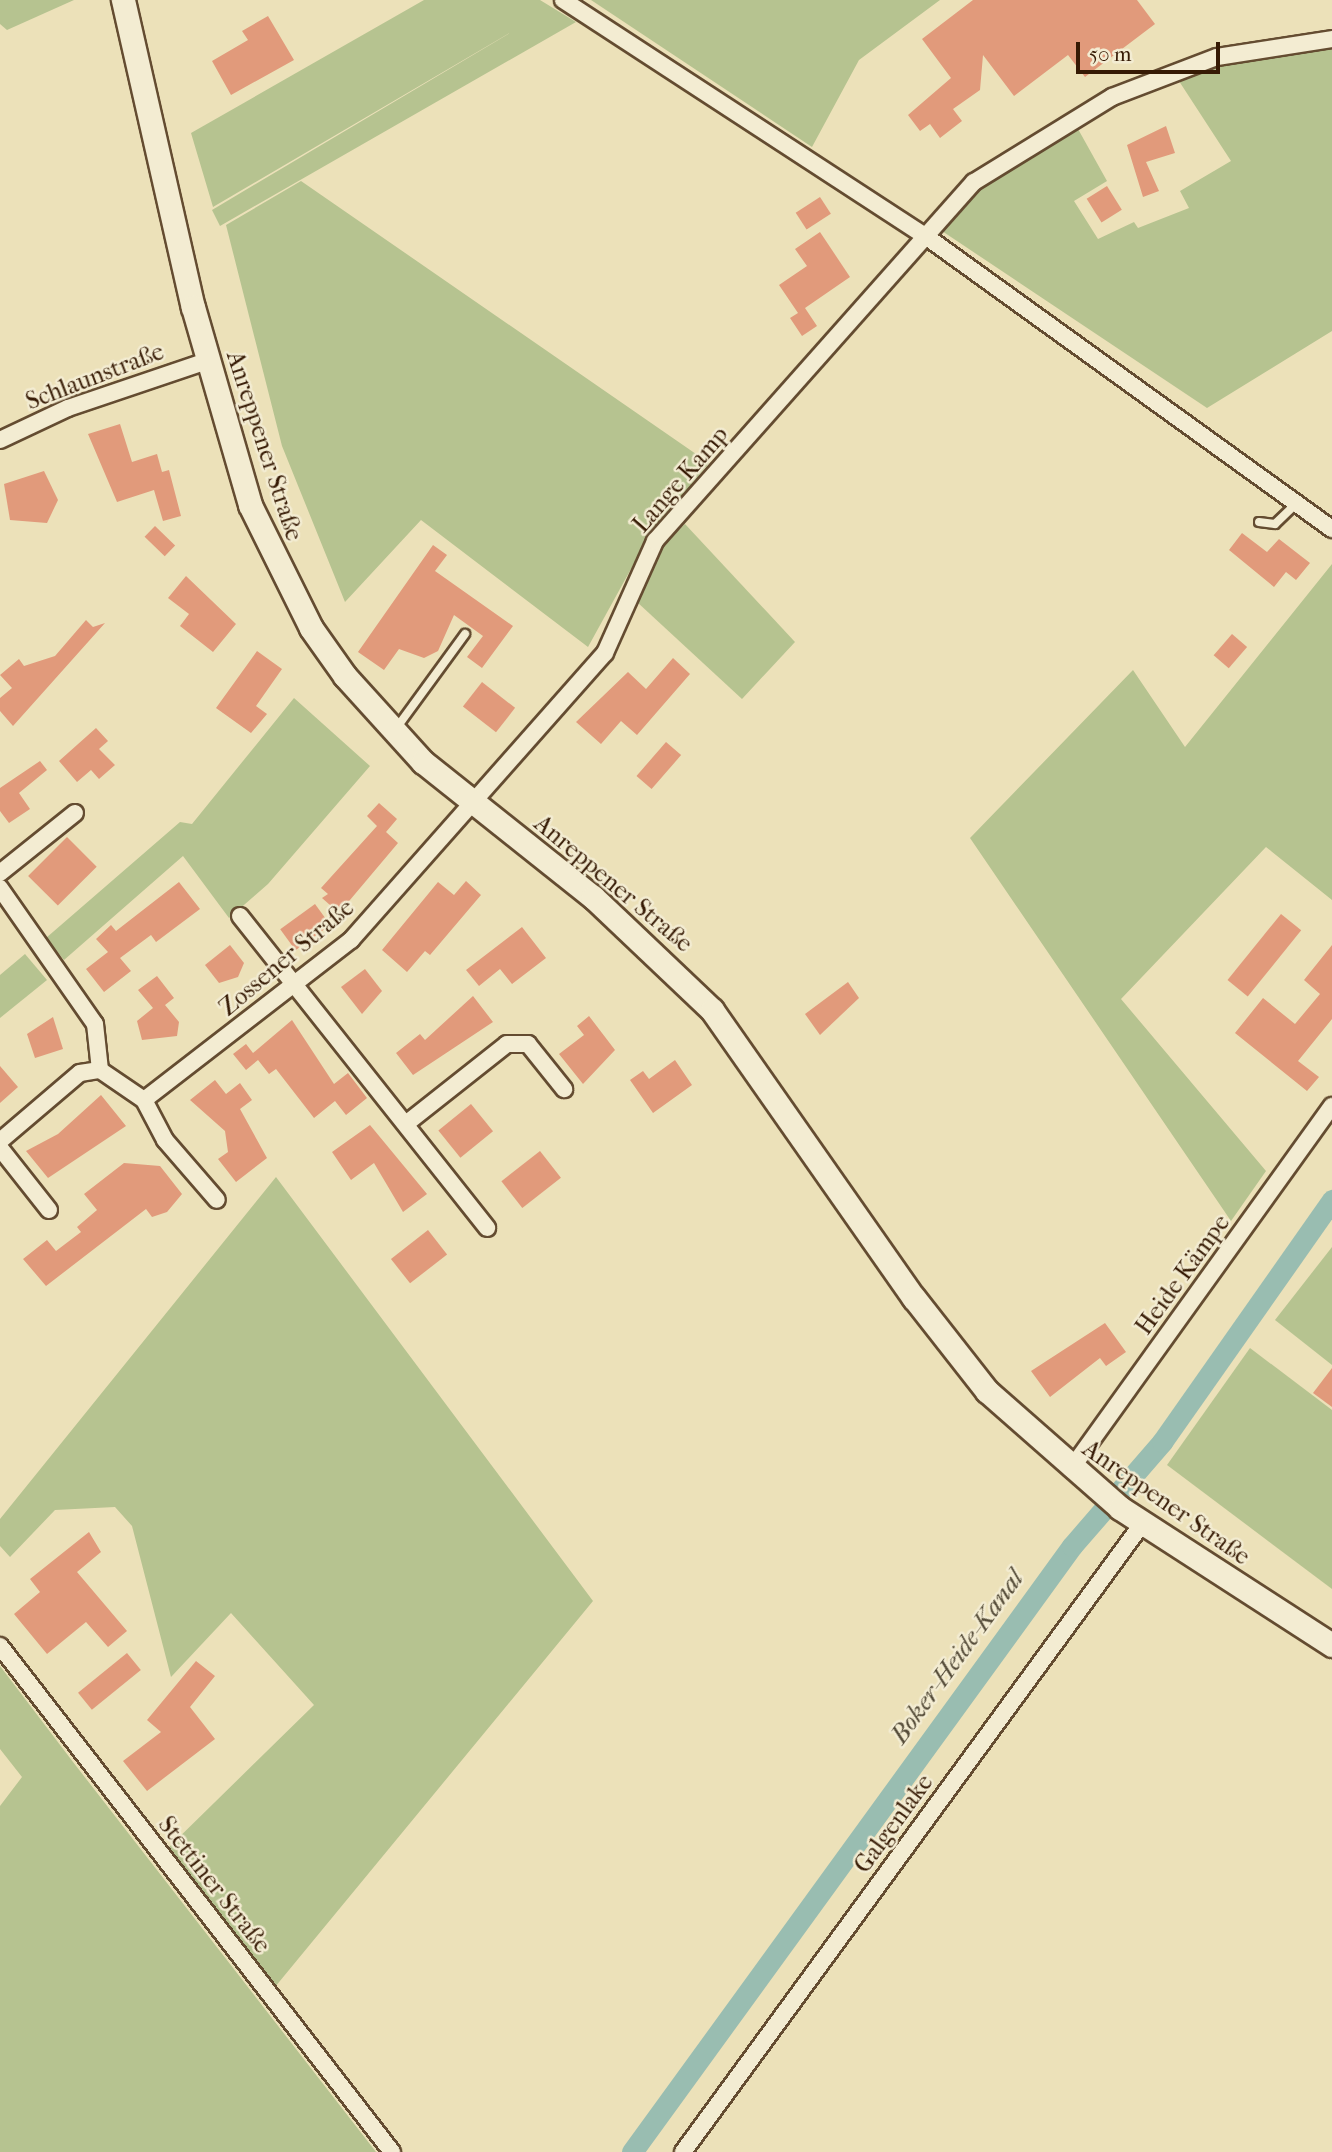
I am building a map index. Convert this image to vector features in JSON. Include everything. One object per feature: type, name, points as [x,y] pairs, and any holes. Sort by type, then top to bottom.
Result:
[{"type":"street","name":"Anreppener Straße","points":[[123,0],[207,360],[250,505],[275,564],[311,628],[393,733],[473,803],[593,897],[712,1010],[951,1347],[1071,1469],[1142,1524],[1332,1645]]},
{"type":"street","points":[[563,0],[924,235],[1332,529]]},
{"type":"street","name":"Lange Kamp","points":[[473,803],[606,653],[655,541],[924,235],[974,182],[1112,96],[1217,57],[1332,39]]},
{"type":"street","name":"Schlaunstraße","points":[[0,440],[68,408],[207,360]]},
{"type":"street","name":"Zossener Straße","points":[[144,1100],[296,986],[351,940],[473,803]]},
{"type":"street","points":[[0,873],[75,813]]},
{"type":"street","points":[[0,888],[95,1024],[100,1070]]},
{"type":"street","points":[[240,916],[407,1123],[487,1228]]},
{"type":"street","points":[[407,1123],[507,1044],[528,1044],[564,1089]]},
{"type":"street","points":[[0,1141],[80,1073],[100,1070],[144,1100],[165,1140],[217,1200]]},
{"type":"street","name":"Heide Kämpe","points":[[1071,1469],[1332,1106]]},
{"type":"street","points":[[0,1148],[49,1210]]},
{"type":"street","name":"Galgenlake","points":[[683,2152],[1142,1524]]},
{"type":"street","name":"Stettiner Straße","points":[[0,1646],[392,2152]]},
{"type":"lane","points":[[1259,522],[1275,524],[1298,502]]},
{"type":"lane","points":[[393,733],[465,634]]},
{"type":"green space","points":[[0,0],[74,0],[7,30],[0,24]]},
{"type":"green space","points":[[424,0],[540,0],[576,22],[220,226],[212,210],[525,24],[213,207],[191,133]]},
{"type":"green space","points":[[591,0],[940,0],[859,60],[812,147]]},
{"type":"green space","points":[[1332,45],[1332,331],[1207,408],[939,229],[977,186],[1073,120],[1107,181],[1074,201],[1098,239],[1134,222],[1138,228],[1189,208],[1180,191],[1231,161],[1177,78],[1219,63]]},
{"type":"green space","points":[[301,181],[709,463],[648,538],[588,647],[421,520],[345,602],[282,446],[226,225]]},
{"type":"green space","points":[[685,524],[795,642],[742,699],[637,602],[661,547]]},
{"type":"green space","points":[[1332,564],[1332,900],[1266,847],[1121,999],[1266,1171],[1231,1221],[970,838],[1133,670],[1185,747]]},
{"type":"green space","points":[[294,698],[370,766],[268,884],[229,918],[183,856],[64,960],[46,938],[180,822],[192,824]]},
{"type":"green space","points":[[25,954],[47,980],[0,1018],[0,975]]},
{"type":"green space","points":[[276,1177],[593,1601],[275,1987],[165,1851],[314,1705],[231,1613],[171,1677],[132,1526],[115,1507],[55,1510],[10,1557],[0,1546],[0,1519]]},
{"type":"green space","points":[[1332,1247],[1332,1365],[1275,1320]]},
{"type":"green space","points":[[1250,1348],[1332,1410],[1332,1589],[1167,1465]]},
{"type":"green space","points":[[0,1666],[376,2152],[0,2152],[0,1806],[22,1777],[0,1749]]},
{"type":"building","points":[[973,0],[1137,0],[1155,24],[1085,77],[1068,55],[1014,96],[983,55],[980,90],[953,109],[962,121],[940,138],[930,124],[920,131],[908,115],[951,78],[922,39]]},
{"type":"building","points":[[268,16],[294,60],[231,95],[212,61],[248,40],[242,31]]},
{"type":"building","points":[[1166,126],[1175,153],[1146,162],[1159,191],[1143,197],[1127,145]]},
{"type":"building","points":[[1107,186],[1122,210],[1101,222],[1087,199]]},
{"type":"building","points":[[820,197],[831,214],[807,230],[796,213]]},
{"type":"building","points":[[820,232],[850,277],[805,308],[817,326],[802,336],[790,318],[798,313],[779,285],[807,266],[795,249]]},
{"type":"building","points":[[120,424],[132,462],[157,454],[162,472],[169,470],[181,516],[163,521],[154,490],[117,502],[88,434]]},
{"type":"building","points":[[44,471],[58,500],[47,523],[10,520],[4,484]]},
{"type":"building","points":[[155,526],[175,545],[165,556],[145,537]]},
{"type":"building","points":[[1242,533],[1267,552],[1279,539],[1310,563],[1296,580],[1286,572],[1274,587],[1229,550]]},
{"type":"building","points":[[433,545],[447,555],[435,571],[513,626],[482,668],[467,657],[483,636],[454,615],[438,651],[424,658],[399,649],[384,670],[358,652]]},
{"type":"building","points":[[186,576],[236,624],[213,652],[180,626],[189,614],[168,598]]},
{"type":"building","points":[[86,620],[93,627],[105,623],[13,726],[0,711],[0,698],[12,688],[0,675],[19,659],[24,666],[55,656]]},
{"type":"building","points":[[1232,634],[1247,647],[1229,668],[1214,655]]},
{"type":"building","points":[[257,651],[282,669],[256,706],[267,714],[251,733],[216,708]]},
{"type":"building","points":[[673,658],[690,674],[637,735],[621,721],[601,744],[576,722],[628,672],[646,689]]},
{"type":"building","points":[[482,682],[515,708],[496,732],[463,706]]},
{"type":"building","points":[[96,728],[108,741],[99,749],[115,765],[99,779],[91,770],[77,782],[59,761]]},
{"type":"building","points":[[666,742],[681,755],[652,789],[636,776]]},
{"type":"building","points":[[40,761],[47,770],[19,793],[30,809],[9,823],[0,811],[0,788]]},
{"type":"building","points":[[379,803],[397,819],[386,832],[398,843],[339,913],[322,898],[328,894],[321,888],[377,826],[367,816]]},
{"type":"building","points":[[67,837],[97,867],[58,906],[28,876]]},
{"type":"building","points":[[466,881],[481,895],[430,955],[425,951],[407,972],[382,950],[438,882],[454,895]]},
{"type":"building","points":[[179,882],[200,909],[156,942],[151,935],[120,958],[131,971],[104,992],[86,969],[108,952],[96,939],[111,925],[116,931]]},
{"type":"building","points":[[315,904],[330,925],[295,950],[280,929]]},
{"type":"building","points":[[1281,914],[1301,930],[1248,996],[1228,980]]},
{"type":"building","points":[[522,927],[546,958],[512,984],[500,969],[479,986],[466,970]]},
{"type":"building","points":[[230,945],[244,963],[238,977],[219,983],[205,965]]},
{"type":"building","points":[[1332,945],[1332,1019],[1298,1061],[1319,1077],[1307,1091],[1235,1033],[1263,998],[1295,1024],[1320,994],[1304,980]]},
{"type":"building","points":[[365,969],[382,991],[362,1014],[341,987]]},
{"type":"building","points":[[157,976],[174,998],[165,1005],[179,1022],[177,1036],[142,1040],[137,1021],[153,1008],[138,990]]},
{"type":"building","points":[[848,982],[859,998],[820,1035],[805,1014]]},
{"type":"building","points":[[473,996],[493,1022],[413,1075],[396,1053],[420,1034],[425,1040]]},
{"type":"building","points":[[589,1016],[615,1050],[583,1084],[559,1054],[584,1035],[577,1026]]},
{"type":"building","points":[[53,1017],[63,1049],[35,1058],[27,1034]]},
{"type":"building","points":[[292,1020],[334,1084],[348,1073],[367,1098],[346,1115],[335,1101],[314,1118],[276,1069],[269,1074],[258,1060],[246,1070],[233,1054],[246,1044],[253,1053]]},
{"type":"building","points":[[675,1060],[692,1085],[653,1113],[630,1080],[643,1071],[649,1079]]},
{"type":"building","points":[[0,1066],[18,1087],[0,1103]]},
{"type":"building","points":[[215,1080],[226,1094],[240,1083],[252,1100],[240,1109],[267,1158],[236,1182],[218,1159],[228,1152],[225,1131],[190,1100]]},
{"type":"building","points":[[101,1095],[126,1126],[48,1178],[26,1151],[58,1134]]},
{"type":"building","points":[[471,1104],[493,1131],[460,1158],[438,1130]]},
{"type":"building","points":[[370,1125],[427,1194],[403,1212],[374,1163],[351,1180],[332,1152]]},
{"type":"building","points":[[540,1151],[561,1178],[522,1208],[501,1181]]},
{"type":"building","points":[[124,1163],[160,1166],[182,1194],[167,1212],[152,1217],[146,1209],[46,1286],[23,1259],[47,1240],[56,1251],[81,1232],[77,1227],[97,1210],[84,1194]]},
{"type":"building","points":[[428,1230],[447,1254],[410,1283],[391,1259]]},
{"type":"building","points":[[1105,1323],[1126,1352],[1106,1366],[1100,1358],[1050,1397],[1031,1371]]},
{"type":"building","points":[[1332,1368],[1332,1407],[1313,1393]]},
{"type":"building","points":[[89,1532],[101,1552],[77,1572],[127,1631],[108,1647],[86,1622],[47,1654],[14,1614],[40,1592],[30,1579]]},
{"type":"building","points":[[127,1653],[141,1670],[92,1710],[78,1693]]},
{"type":"building","points":[[196,1661],[215,1676],[190,1707],[215,1739],[147,1791],[123,1761],[161,1732],[147,1720]]},
{"type":"waterway","name":"Boker-Heide-Kanal","points":[[632,2152],[1072,1546],[1162,1442],[1332,1200]]}]
